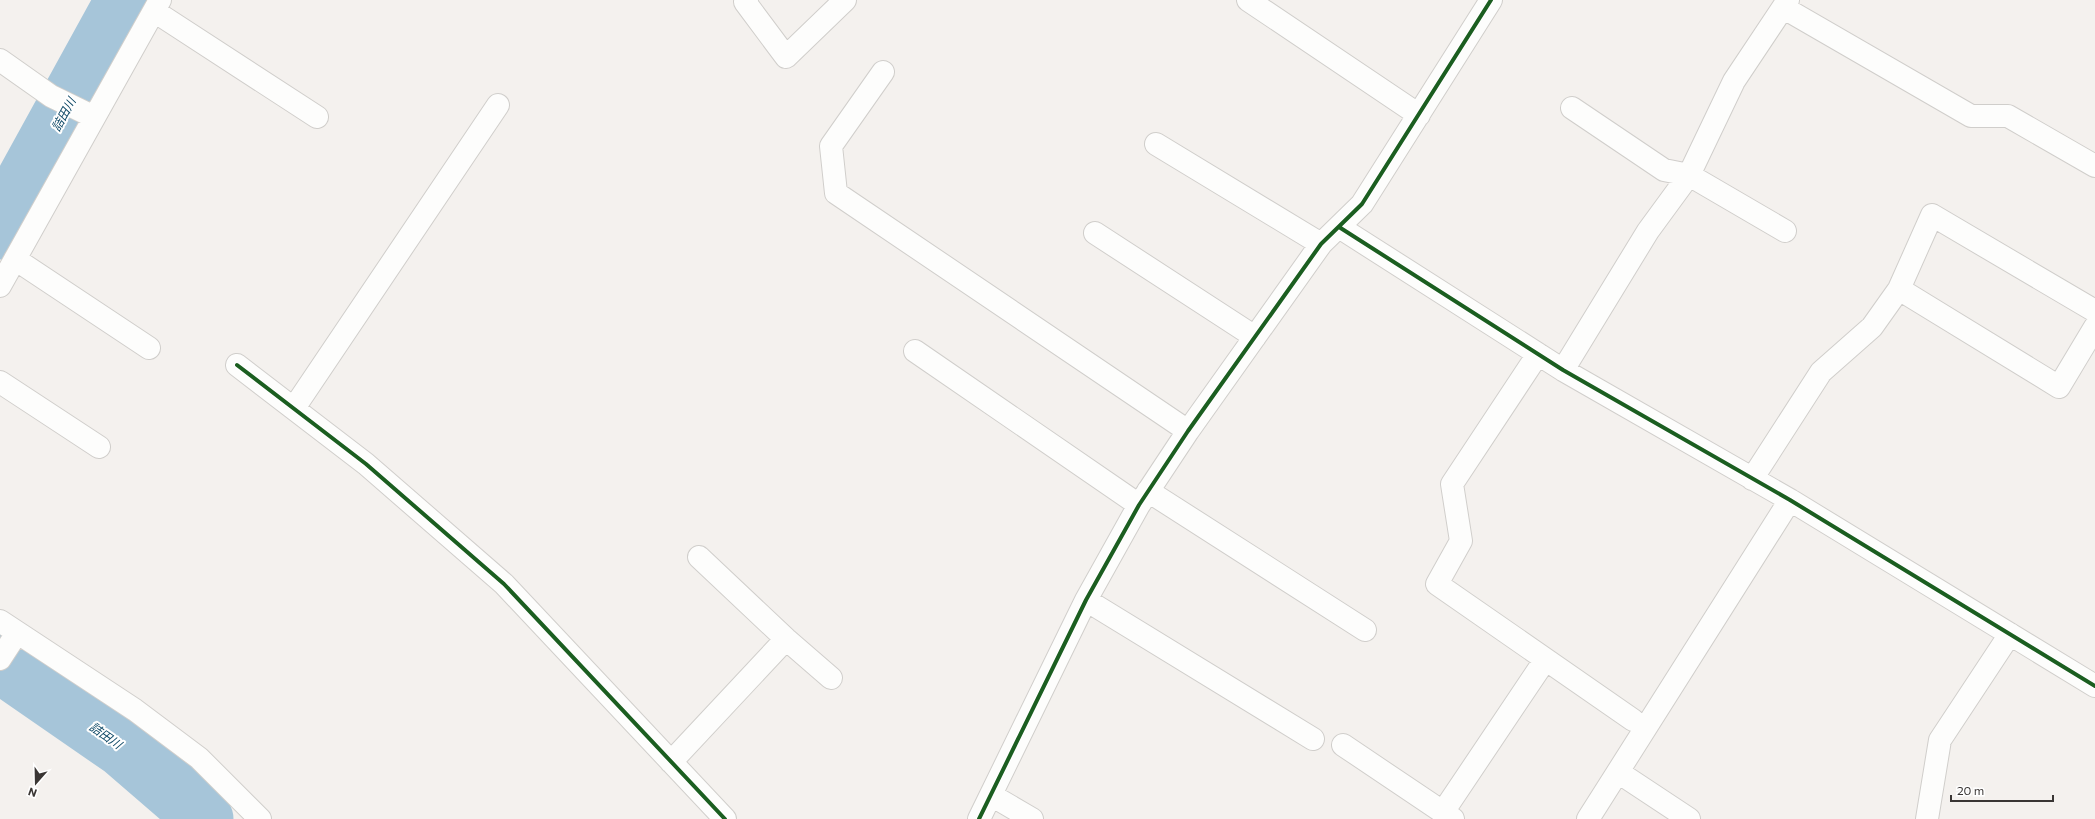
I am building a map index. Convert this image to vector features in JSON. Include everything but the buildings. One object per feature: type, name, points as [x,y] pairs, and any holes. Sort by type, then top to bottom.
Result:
[{"type":"street","points":[[746,0],[745,2],[786,57],[845,0]]},
{"type":"street","points":[[1248,0],[1419,115]]},
{"type":"street","points":[[979,819],[1086,600],[1143,498],[1188,431],[1321,244],[1362,204],[1491,0]]},
{"type":"street","points":[[1563,370],[1648,231],[1689,175],[1734,81],[1786,4],[1971,116],[2008,116],[2095,166]]},
{"type":"street","points":[[0,286],[89,114],[157,5],[317,117]]},
{"type":"street","points":[[0,60],[51,96],[89,114]]},
{"type":"street","points":[[883,72],[831,146],[836,193],[1188,431]]},
{"type":"street","points":[[294,408],[498,105]]},
{"type":"street","points":[[1572,108],[1664,170],[1689,175],[1785,231]]},
{"type":"street","points":[[1156,144],[1321,244]]},
{"type":"street","points":[[1752,479],[1821,372],[1872,327],[1899,289],[1932,214],[2095,311]]},
{"type":"street","points":[[1339,227],[1563,370],[1790,500],[2095,686]]},
{"type":"street","points":[[1095,233],[1255,337]]},
{"type":"street","points":[[15,259],[149,348]]},
{"type":"street","points":[[1899,289],[2059,387],[2095,327]]},
{"type":"street","points":[[915,351],[1143,498],[1365,630]]},
{"type":"street","points":[[1538,354],[1452,484],[1461,541],[1437,584],[1544,660],[1633,720]]},
{"type":"street","points":[[237,365],[366,464],[504,584],[725,819]]},
{"type":"street","points":[[0,382],[99,447]]},
{"type":"street","points":[[1588,819],[1790,500]]},
{"type":"street","points":[[699,557],[786,639],[831,678]]},
{"type":"street","points":[[1086,600],[1314,739]]},
{"type":"street","points":[[0,659],[8,627],[135,710],[199,758],[260,819]]},
{"type":"street","points":[[1927,819],[1940,740],[2010,634]]},
{"type":"street","points":[[671,762],[786,639]]},
{"type":"street","points":[[1343,745],[1448,816],[1544,660]]},
{"type":"street","points":[[1618,772],[1689,819]]},
{"type":"street","points":[[991,795],[1032,819]]},
{"type":"waterway","name":"詰田川","points":[[0,229],[126,0]]},
{"type":"waterway","name":"詰田川","points":[[0,662],[123,747],[195,809],[203,819]]},
{"type":"cycle path","points":[[979,819],[1086,600],[1139,505],[1188,431],[1321,244],[1362,204],[1491,0]]},
{"type":"cycle path","points":[[1339,227],[1563,370],[1790,500],[2095,686]]},
{"type":"cycle path","points":[[237,365],[366,464],[504,584],[725,819]]}]
